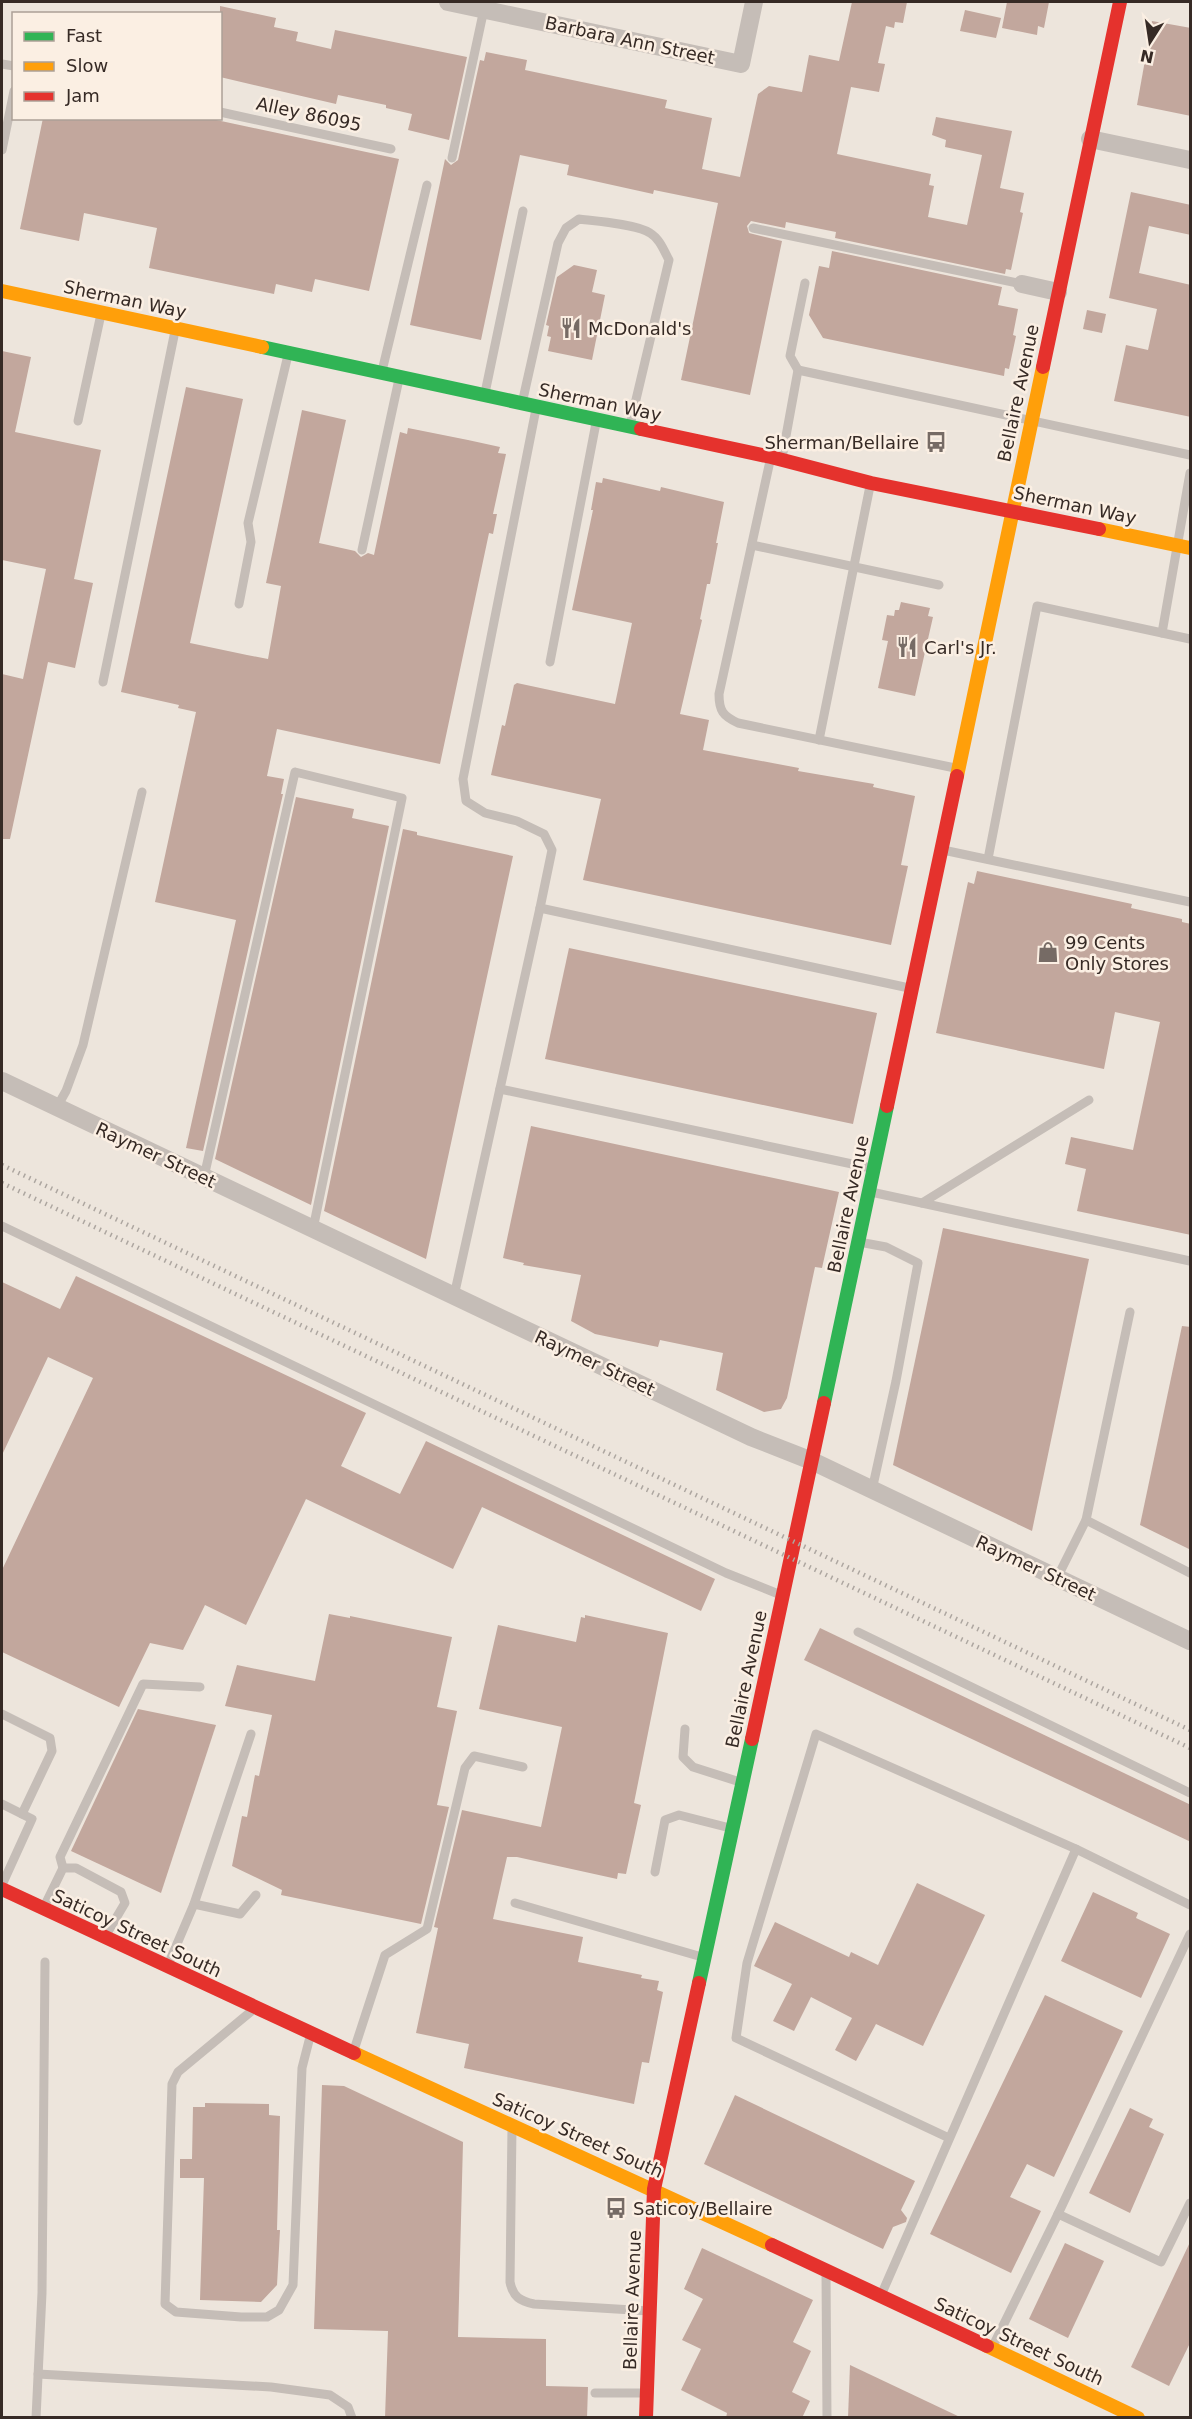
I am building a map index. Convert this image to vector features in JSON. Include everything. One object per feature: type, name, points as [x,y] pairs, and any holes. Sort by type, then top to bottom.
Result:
[{"type":"street","name":"Barbara Ann Street","points":[[448,2],[741,64],[754,2]]},
{"type":"street","name":"Bellaire Avenue","points":[[646,2418],[654,2188],[812,1461],[1120,2]]},
{"type":"street","points":[[1090,139],[1191,160]]},
{"type":"street","points":[[1022,285],[1058,292]]},
{"type":"street","name":"Sherman Way","points":[[2,291],[776,459],[871,483],[1184,546]]},
{"type":"street","name":"Raymer Street","points":[[2,1081],[751,1437],[812,1461],[1191,1641]]},
{"type":"street","name":"Saticoy Street South","points":[[2,1887],[43,1909],[353,2053],[654,2188],[1138,2418]]},
{"type":"lane","points":[[452,158],[484,9]]},
{"type":"lane","points":[[2,150],[12,102]]},
{"type":"lane","name":"Alley 86095","points":[[222,112],[391,149]]},
{"type":"lane","points":[[381,373],[427,185]]},
{"type":"lane","points":[[484,395],[523,211]]},
{"type":"lane","points":[[522,404],[558,243],[566,228],[579,219],[612,223],[650,232],[660,243],[669,260],[630,427]]},
{"type":"lane","points":[[753,228],[1022,285]]},
{"type":"lane","points":[[805,283],[790,356],[798,370],[752,545],[719,694],[719,709],[725,717],[738,723],[958,769]]},
{"type":"lane","points":[[78,421],[101,312]]},
{"type":"lane","points":[[103,682],[175,328]]},
{"type":"lane","points":[[239,604],[251,542],[248,523],[288,353]]},
{"type":"lane","points":[[798,370],[1191,455]]},
{"type":"lane","points":[[362,550],[399,377]]},
{"type":"lane","points":[[454,1296],[552,850],[544,834],[517,820],[485,813],[466,801],[463,778],[536,407]]},
{"type":"lane","points":[[550,662],[596,420]]},
{"type":"lane","points":[[1162,633],[1184,546],[1191,473]]},
{"type":"lane","points":[[819,740],[871,483]]},
{"type":"lane","points":[[752,545],[939,585]]},
{"type":"lane","points":[[988,860],[1037,606],[1191,639]]},
{"type":"lane","points":[[204,1178],[295,772],[402,798],[313,1229]]},
{"type":"lane","points":[[57,1107],[66,1091],[83,1045],[142,792]]},
{"type":"lane","points":[[940,850],[1191,902]]},
{"type":"lane","points":[[540,908],[911,988]]},
{"type":"lane","points":[[500,1089],[874,1169]]},
{"type":"lane","points":[[922,1203],[1089,1100]]},
{"type":"lane","points":[[869,1192],[1191,1261]]},
{"type":"lane","points":[[2,1226],[715,1568],[783,1596]]},
{"type":"lane","points":[[858,1242],[886,1247],[918,1263],[896,1381],[872,1490]]},
{"type":"lane","points":[[1058,1578],[1086,1520],[1130,1312]]},
{"type":"lane","points":[[1086,1520],[1191,1573]]},
{"type":"lane","points":[[858,1632],[1191,1793]]},
{"type":"lane","points":[[43,1909],[63,1868],[60,1857],[143,1684],[200,1687]]},
{"type":"lane","points":[[2,1714],[50,1738],[52,1751],[22,1814]]},
{"type":"lane","points":[[685,1729],[683,1756],[693,1767],[742,1783]]},
{"type":"lane","points":[[168,1967],[194,1904],[250,1734]]},
{"type":"lane","points":[[949,2138],[736,2038],[747,1963],[816,1734],[1076,1849],[1191,1905]]},
{"type":"lane","points":[[353,2053],[385,1955],[427,1929],[465,1768],[474,1756],[523,1767]]},
{"type":"lane","points":[[2,1804],[32,1820],[2,1887]]},
{"type":"lane","points":[[656,1872],[665,1820],[679,1815],[732,1828]]},
{"type":"lane","points":[[881,2296],[1076,1849]]},
{"type":"lane","points":[[63,1868],[76,1868],[122,1892],[125,1903],[105,1938]]},
{"type":"lane","points":[[194,1904],[240,1914],[256,1895]]},
{"type":"lane","points":[[515,1903],[704,1958]]},
{"type":"lane","points":[[992,2348],[1191,1934]]},
{"type":"lane","points":[[36,2418],[42,2293],[45,1962]]},
{"type":"lane","points":[[256,2008],[178,2072],[171,2084],[165,2304],[176,2312],[267,2317],[279,2310],[293,2285],[302,2068],[311,2033]]},
{"type":"lane","points":[[512,2124],[510,2282],[512,2293],[520,2301],[534,2304],[650,2311]]},
{"type":"lane","points":[[1058,2214],[1161,2262],[1191,2203]]},
{"type":"lane","points":[[826,2270],[826,2418]]},
{"type":"lane","points":[[38,2374],[271,2387],[330,2395],[348,2407],[352,2418]]},
{"type":"lane","points":[[595,2393],[647,2393]]},
{"type":"building","points":[[852,2],[907,2],[903,23],[895,22],[894,28],[886,26],[878,63],[885,64],[879,92],[851,87],[837,154],[931,174],[929,185],[934,186],[928,217],[967,225],[982,155],[945,147],[946,140],[932,135],[936,117],[1012,131],[1000,188],[1024,193],[1020,212],[1023,213],[1011,270],[1006,269],[1005,274],[835,238],[836,232],[786,222],[785,228],[751,221],[747,226],[749,233],[782,241],[750,395],[681,380],[718,203],[654,190],[653,194],[567,175],[569,165],[520,155],[481,340],[410,325],[445,159],[451,165],[458,160],[480,60],[484,61],[486,52],[527,60],[525,70],[667,100],[665,108],[712,118],[702,169],[740,177],[758,94],[769,86],[802,92],[809,55],[839,61]]},
{"type":"building","points":[[1007,2],[1049,2],[1044,28],[1038,26],[1037,35],[1002,28]]},
{"type":"building","points":[[220,6],[276,18],[274,27],[298,32],[296,41],[331,49],[335,30],[467,57],[449,140],[408,130],[412,114],[386,108],[386,105],[338,95],[336,104],[222,77],[222,12],[220,12]]},
{"type":"building","points":[[965,10],[1001,18],[996,38],[960,31]]},
{"type":"building","points":[[1152,21],[1191,28],[1191,116],[1137,105]]},
{"type":"building","points":[[43,120],[216,120],[399,159],[369,291],[315,279],[312,292],[276,284],[274,294],[149,268],[157,228],[84,213],[79,241],[20,229]]},
{"type":"building","points":[[1131,192],[1191,205],[1191,235],[1149,226],[1139,273],[1191,285],[1191,417],[1114,401],[1126,345],[1148,350],[1157,309],[1109,298]]},
{"type":"building","points":[[832,251],[1002,287],[998,305],[1018,309],[1013,335],[1016,336],[1009,369],[1005,368],[1004,376],[823,338],[809,315],[819,266],[829,268]]},
{"type":"building","points":[[574,265],[597,270],[592,292],[605,295],[592,360],[548,351],[551,337],[547,336],[549,326],[546,325],[557,277]]},
{"type":"building","points":[[1087,310],[1106,314],[1102,333],[1083,329]]},
{"type":"building","points":[[2,351],[31,357],[15,432],[101,450],[74,579],[93,583],[75,668],[48,662],[10,839],[2,839],[2,674],[23,679],[46,569],[2,560]]},
{"type":"building","points":[[186,387],[243,399],[190,643],[247,655],[268,659],[281,586],[266,583],[302,410],[346,420],[319,543],[355,551],[361,557],[368,553],[374,555],[400,432],[407,434],[408,428],[468,440],[500,447],[498,453],[506,454],[493,514],[497,514],[493,534],[489,533],[440,764],[277,729],[267,776],[284,779],[281,794],[283,794],[203,1151],[186,1148],[236,920],[155,902],[196,712],[178,708],[179,705],[121,692]]},
{"type":"building","points":[[603,478],[660,491],[661,487],[724,502],[710,584],[707,584],[700,619],[702,620],[680,714],[709,720],[703,750],[799,768],[798,771],[874,784],[873,787],[915,796],[901,865],[908,866],[891,945],[583,880],[601,799],[491,775],[502,725],[505,726],[514,685],[517,683],[615,704],[632,623],[572,610],[593,510],[591,510],[596,482],[602,483]]},
{"type":"building","name":"Carl's Jr.","points":[[901,602],[930,608],[928,616],[933,617],[915,696],[878,688],[888,641],[882,640],[887,615],[894,616]]},
{"type":"building","points":[[296,797],[354,809],[352,818],[389,826],[311,1205],[215,1159]]},
{"type":"building","points":[[403,829],[417,832],[417,835],[513,856],[426,1259],[324,1211]]},
{"type":"building","points":[[977,871],[1132,904],[1131,908],[1182,919],[1182,922],[1191,924],[1191,1235],[1077,1211],[1086,1169],[1065,1164],[1071,1137],[1133,1150],[1160,1022],[1115,1012],[1104,1069],[936,1033],[968,882],[974,884]]},
{"type":"building","points":[[569,948],[877,1013],[853,1124],[545,1059]]},
{"type":"building","points":[[531,1126],[839,1192],[822,1268],[815,1267],[787,1398],[781,1409],[764,1412],[716,1390],[723,1353],[660,1340],[658,1347],[595,1334],[571,1321],[581,1275],[523,1265],[524,1263],[503,1258]]},
{"type":"building","points":[[943,1228],[1089,1259],[1032,1531],[893,1465]]},
{"type":"building","points":[[76,1276],[366,1413],[341,1466],[400,1494],[426,1441],[715,1579],[701,1611],[482,1507],[453,1569],[306,1499],[246,1625],[205,1605],[183,1650],[150,1643],[119,1707],[2,1652],[2,1570],[93,1378],[48,1357],[2,1455],[2,1282],[60,1309]]},
{"type":"building","points":[[1182,1326],[1191,1327],[1191,1550],[1140,1525]]},
{"type":"building","points":[[329,1614],[350,1618],[350,1616],[452,1637],[437,1707],[457,1711],[437,1805],[449,1807],[421,1924],[281,1895],[282,1890],[232,1866],[242,1816],[247,1817],[255,1775],[259,1776],[272,1715],[225,1706],[237,1665],[315,1681]]},
{"type":"building","points":[[585,1615],[668,1633],[634,1803],[641,1805],[626,1874],[618,1873],[617,1879],[517,1857],[507,1857],[493,1919],[583,1937],[578,1962],[642,1975],[641,1978],[659,1981],[657,1990],[663,1992],[649,2063],[642,2062],[634,2104],[464,2068],[469,2044],[416,2033],[438,1928],[434,1927],[462,1810],[541,1827],[562,1727],[479,1709],[498,1625],[576,1642],[581,1617],[585,1618]]},
{"type":"building","points":[[820,1628],[1191,1805],[1191,1842],[804,1660]]},
{"type":"building","points":[[138,1709],[216,1725],[161,1893],[71,1851]]},
{"type":"building","points":[[917,1883],[985,1915],[923,2046],[876,2024],[856,2061],[835,2050],[852,2018],[811,1997],[794,2031],[773,2021],[792,1984],[754,1966],[775,1922],[849,1957],[851,1952],[878,1965]]},
{"type":"building","points":[[1093,1892],[1138,1913],[1136,1918],[1170,1934],[1141,1998],[1061,1961]]},
{"type":"building","points":[[1045,1995],[1123,2031],[1054,2177],[1027,2164],[1010,2197],[1041,2211],[1011,2273],[930,2234]]},
{"type":"building","points":[[322,2085],[344,2086],[463,2142],[458,2337],[546,2339],[546,2386],[588,2387],[587,2418],[385,2418],[388,2331],[314,2329]]},
{"type":"building","points":[[735,2095],[915,2181],[901,2210],[907,2218],[906,2222],[893,2227],[883,2249],[704,2164]]},
{"type":"building","points":[[205,2103],[269,2104],[269,2115],[280,2116],[277,2230],[280,2230],[277,2285],[261,2302],[200,2300],[204,2178],[180,2178],[180,2159],[192,2159],[193,2107],[205,2107]]},
{"type":"building","points":[[1130,2108],[1153,2119],[1149,2127],[1164,2134],[1130,2213],[1089,2193]]},
{"type":"building","points":[[1191,2240],[1191,2341],[1169,2386],[1131,2367]]},
{"type":"building","points":[[1065,2243],[1104,2261],[1068,2338],[1029,2319]]},
{"type":"building","points":[[702,2248],[813,2300],[793,2342],[811,2351],[792,2392],[810,2401],[802,2418],[726,2418],[727,2413],[681,2390],[701,2349],[682,2340],[703,2299],[684,2289]]},
{"type":"building","points":[[850,2365],[962,2418],[848,2418]]},
{"type":"railway","points":[[2,1165],[1190,1730]]},
{"type":"railway","points":[[2,1183],[1190,1748]]},
{"type":"traffic: fast","points":[[262,347],[641,429]]},
{"type":"traffic: fast","points":[[824,1403],[887,1106]]},
{"type":"traffic: fast","points":[[699,1983],[752,1739]]},
{"type":"traffic: slow","points":[[2,291],[262,347]]},
{"type":"traffic: slow","points":[[957,776],[1043,367]]},
{"type":"traffic: slow","points":[[1099,529],[1190,548]]},
{"type":"traffic: slow","points":[[354,2053],[772,2245]]},
{"type":"traffic: slow","points":[[987,2346],[1138,2418]]},
{"type":"traffic: jam","points":[[1043,367],[1120,2]]},
{"type":"traffic: jam","points":[[641,429],[771,457],[871,483],[1099,529]]},
{"type":"traffic: jam","points":[[887,1106],[957,776]]},
{"type":"traffic: jam","points":[[752,1739],[824,1403]]},
{"type":"traffic: jam","points":[[2,1889],[354,2053]]},
{"type":"traffic: jam","points":[[646,2418],[654,2189],[699,1983]]},
{"type":"traffic: jam","points":[[772,2245],[987,2346]]},
{"type":"place","name":"McDonald's","points":[[571,328]]},
{"type":"place","name":"Sherman/Bellaire","points":[[936,442]]},
{"type":"place","name":"Carl's Jr.","points":[[907,647]]},
{"type":"place","name":"99 Cents Only Stores","points":[[1048,952]]},
{"type":"place","name":"Saticoy/Bellaire","points":[[616,2208]]}]
